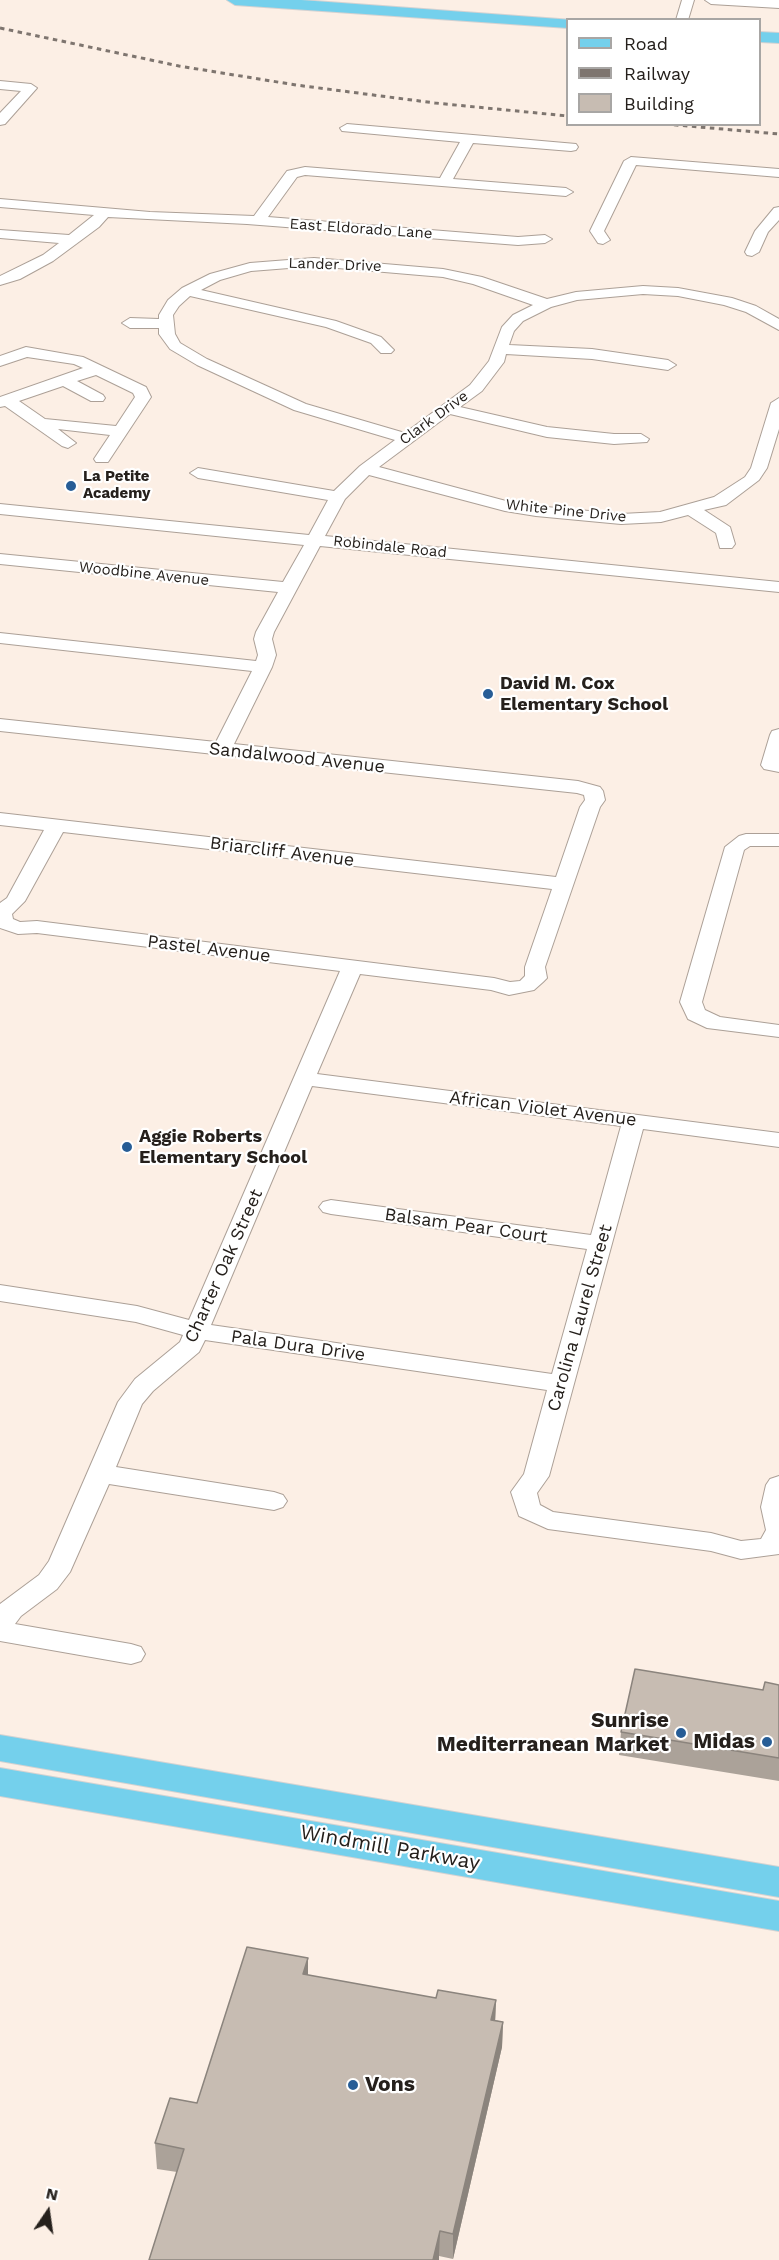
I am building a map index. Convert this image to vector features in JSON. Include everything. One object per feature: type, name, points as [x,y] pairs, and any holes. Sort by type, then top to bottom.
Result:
[{"type":"main road","points":[[235,0],[566,23]]},
{"type":"main road","points":[[761,37],[779,38]]},
{"type":"main road","name":"Windmill Parkway","points":[[0,1748],[779,1882]]},
{"type":"main road","name":"Windmill Parkway","points":[[0,1782],[779,1916]]},
{"type":"street","points":[[683,18],[688,0]]},
{"type":"street","points":[[711,0],[779,4]]},
{"type":"street","points":[[0,85],[31,88],[0,122]]},
{"type":"street","points":[[347,128],[572,147]]},
{"type":"street","points":[[445,181],[469,138]]},
{"type":"street","points":[[603,240],[597,231],[631,161],[779,173]]},
{"type":"street","points":[[258,221],[292,174],[305,171],[566,192]]},
{"type":"street","name":"East Eldorado Lane","points":[[0,203],[103,213],[258,221],[518,241],[545,239]]},
{"type":"street","points":[[752,252],[762,231],[779,211]]},
{"type":"street","points":[[0,281],[38,264],[94,224],[103,213]]},
{"type":"street","points":[[0,234],[73,240]]},
{"type":"street","points":[[237,256],[250,267]]},
{"type":"street","name":"Lander Drive","points":[[165,324],[166,315],[173,303],[187,291],[215,277],[250,267],[314,262],[415,268],[477,280],[546,304]]},
{"type":"street","points":[[187,291],[332,324],[376,340],[386,350]]},
{"type":"street","name":"Clark Drive","points":[[222,749],[263,667],[267,655],[263,639],[265,632],[338,497],[366,469],[405,438],[476,388],[488,375],[507,330],[518,318],[546,304],[576,296],[609,291],[678,292],[727,301],[751,309],[779,325]]},
{"type":"street","points":[[130,323],[165,324],[167,334],[175,346],[202,362],[300,407],[405,438]]},
{"type":"street","points":[[500,349],[592,354],[668,366]]},
{"type":"street","points":[[0,361],[26,352],[78,360],[143,394],[102,459]]},
{"type":"street","points":[[3,401],[98,369]]},
{"type":"street","points":[[66,381],[97,398]]},
{"type":"street","points":[[3,401],[68,443]]},
{"type":"street","name":"White Pine Drive","points":[[366,469],[505,506],[621,519],[661,517],[720,501],[751,480],[759,468],[779,403]]},
{"type":"street","points":[[448,409],[547,432],[614,440],[641,439]]},
{"type":"street","points":[[41,424],[119,431]]},
{"type":"street","points":[[198,473],[338,497]]},
{"type":"street","name":"Robindale Road","points":[[0,509],[779,587]]},
{"type":"street","points":[[692,510],[724,531],[726,544]]},
{"type":"street","name":"Woodbine Avenue","points":[[0,559],[288,588]]},
{"type":"street","points":[[0,638],[263,667]]},
{"type":"street","name":"Sandalwood Avenue","points":[[0,725],[578,787],[593,791],[595,800],[590,807],[563,884]]},
{"type":"street","points":[[779,735],[771,765],[779,765]]},
{"type":"street","name":"Briarcliff Avenue","points":[[0,819],[563,884]]},
{"type":"street","name":"Pastel Avenue","points":[[57,826],[15,901],[2,912],[3,922],[18,928],[37,927],[494,984],[509,989],[526,986],[536,978],[534,967],[563,884]]},
{"type":"street","points":[[779,840],[746,840],[735,847],[691,1002],[696,1014],[715,1023],[779,1031]]},
{"type":"street","name":"Charter Oak Street","points":[[0,1628],[12,1609],[48,1582],[61,1565],[131,1402],[144,1385],[190,1346],[198,1331],[352,967]]},
{"type":"street","name":"African Violet Avenue","points":[[306,1079],[779,1140]]},
{"type":"street","name":"Carolina Laurel Street","points":[[634,1121],[536,1476],[524,1492],[528,1510],[548,1520],[711,1542],[741,1550],[776,1536]]},
{"type":"street","name":"Balsam Pear Court","points":[[331,1207],[601,1244]]},
{"type":"street","name":"Pala Dura Drive","points":[[0,1293],[137,1314],[198,1331],[562,1384]]},
{"type":"street","points":[[101,1474],[274,1502]]},
{"type":"street","points":[[776,1536],[774,1507],[779,1485]]},
{"type":"street","points":[[0,1628],[131,1654]]},
{"type":"building","points":[[635,1669],[763,1690],[765,1682],[779,1685],[779,1758],[621,1732]]},
{"type":"building","name":"Vons","points":[[247,1947],[308,1958],[303,1974],[436,1998],[438,1990],[496,2000],[491,2020],[503,2022],[453,2234],[440,2231],[433,2260],[149,2260],[184,2149],[155,2143],[170,2098],[197,2103]]},
{"type":"railway","points":[[0,28],[179,66],[296,85],[435,103],[566,116]]},
{"type":"railway","points":[[688,126],[779,134]]},
{"type":"place","name":"La Petite Academy","points":[[71,486]]},
{"type":"place","name":"David M. Cox Elementary School","points":[[488,694]]},
{"type":"place","name":"Aggie Roberts Elementary School","points":[[127,1147]]},
{"type":"place","name":"Sunrise Mediterranean Market","points":[[681,1733]]},
{"type":"place","name":"Midas","points":[[767,1742]]},
{"type":"place","name":"Vons","points":[[353,2085]]}]
